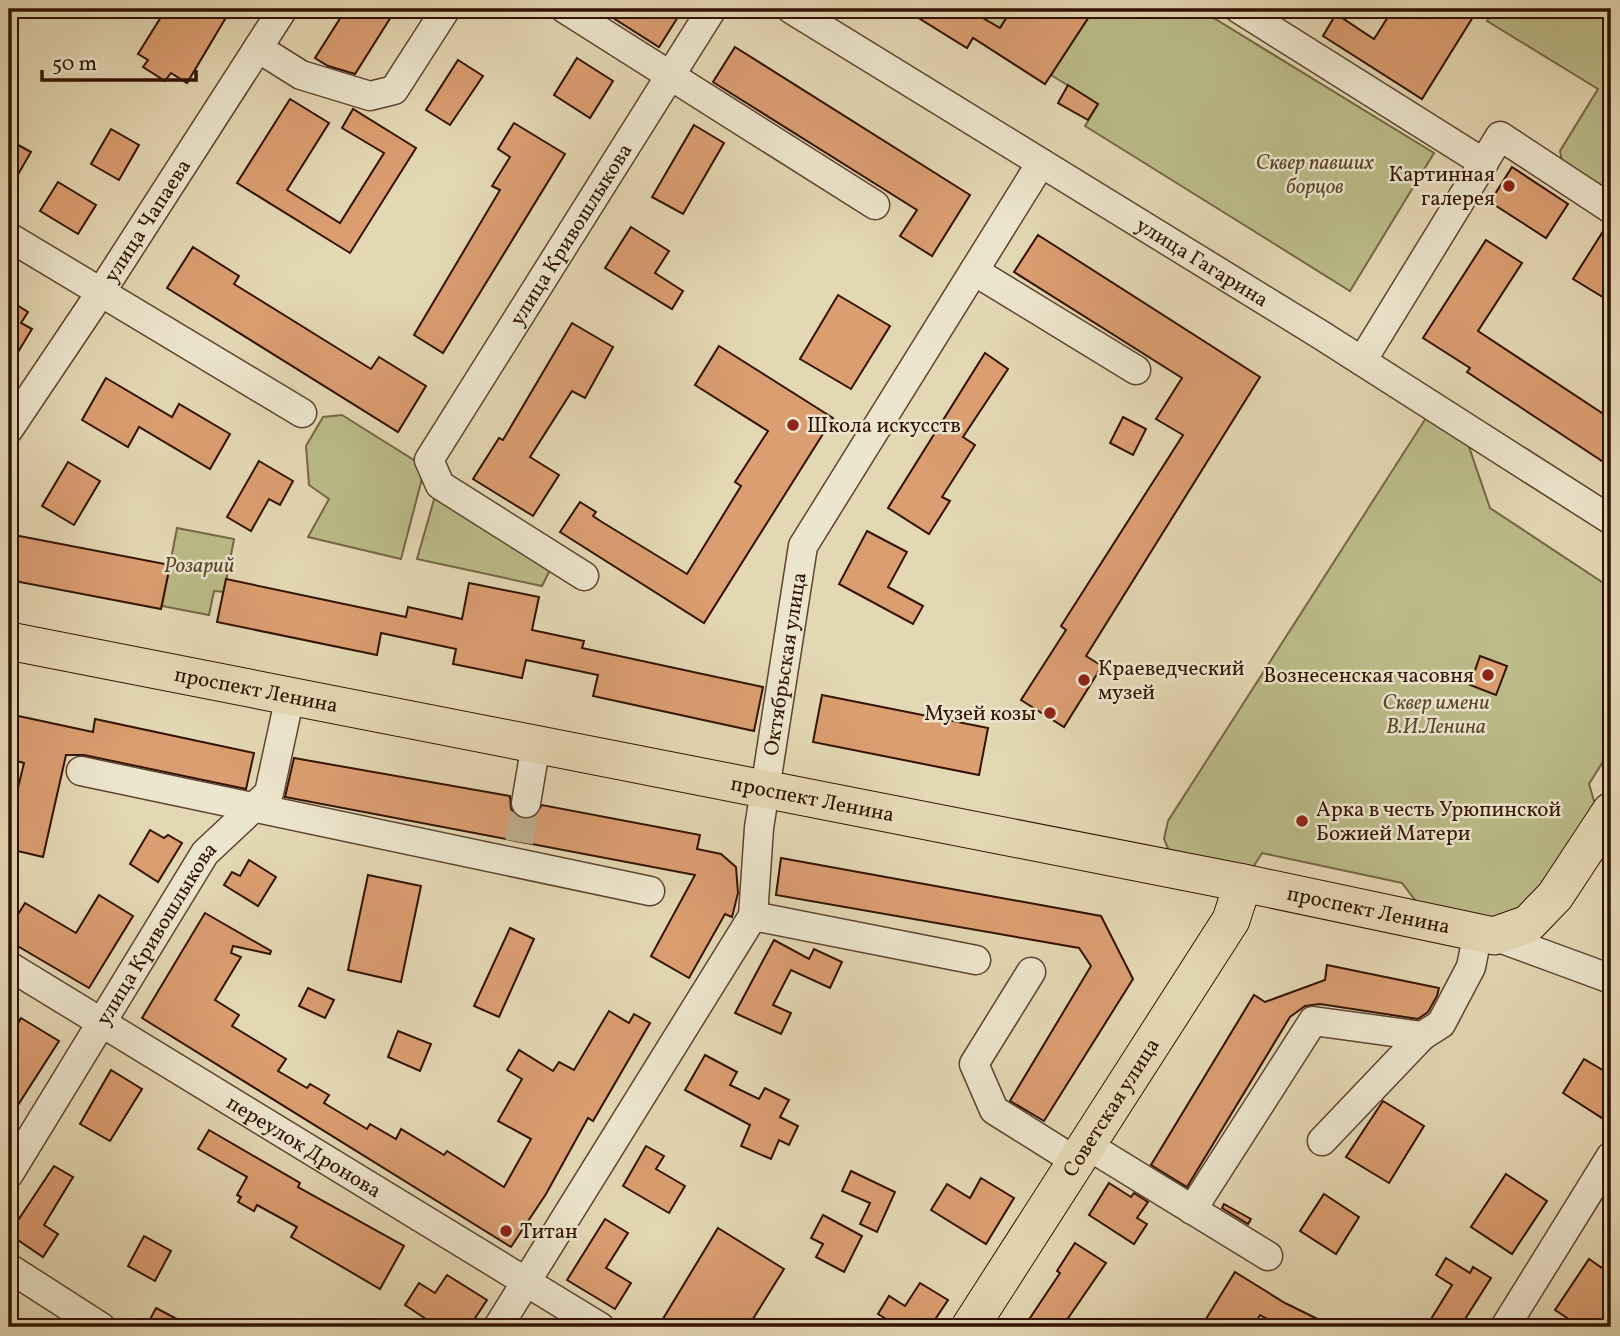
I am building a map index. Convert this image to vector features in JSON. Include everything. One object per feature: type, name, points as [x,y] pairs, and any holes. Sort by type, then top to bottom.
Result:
[{"type":"main road","name":"проспект Ленина","points":[[9,641],[1243,883],[1486,934]]},
{"type":"main road","points":[[1486,934],[1528,924],[1546,905],[1611,811]]},
{"type":"main road","name":"Советская улица","points":[[970,1327],[1231,920],[1243,883]]},
{"type":"street","name":"улица Чапаева","points":[[9,429],[101,292],[283,9]]},
{"type":"street","points":[[258,48],[301,75],[370,96],[394,90],[446,9]]},
{"type":"street","points":[[565,9],[875,205]]},
{"type":"street","name":"улица Кривошлыкова","points":[[584,576],[440,485],[429,460],[712,9]]},
{"type":"street","name":"улица Гагарина","points":[[790,9],[1362,361],[1611,520]]},
{"type":"street","points":[[1240,9],[1484,163]]},
{"type":"street","points":[[1362,361],[1500,136],[1611,209]]},
{"type":"street","name":"Октябрьская улица","points":[[498,1327],[753,916],[759,828],[803,546],[1041,163]]},
{"type":"street","points":[[9,237],[302,413]]},
{"type":"street","points":[[974,271],[1136,370]]},
{"type":"street","name":"улица Кривошлыкова","points":[[9,1174],[205,853],[269,793],[289,696]]},
{"type":"street","points":[[526,803],[536,744]]},
{"type":"street","points":[[81,771],[251,809],[513,852],[650,891]]},
{"type":"street","points":[[753,916],[976,960]]},
{"type":"street","points":[[1322,1141],[1422,1036],[1441,1024],[1486,934]]},
{"type":"street","name":"проспект Ленина","points":[[1486,934],[1611,979]]},
{"type":"street","name":"переулок Дронова","points":[[9,967],[600,1327]]},
{"type":"street","points":[[1031,972],[974,1064],[994,1110],[1192,1210],[1268,1256]]},
{"type":"street","points":[[1192,1210],[1313,1021],[1422,1036]]},
{"type":"street","points":[[1504,1327],[1611,1156]]},
{"type":"street","points":[[9,1268],[101,1327]]},
{"type":"green space","points":[[967,9],[1012,9],[1000,28]]},
{"type":"green space","name":"Сквер павших борцов","points":[[1094,9],[1199,9],[1434,153],[1350,291],[1085,126],[1098,104],[1051,75]]},
{"type":"green space","points":[[1495,9],[1611,9],[1611,198],[1563,166],[1560,151],[1598,89],[1487,21]]},
{"type":"green space","points":[[342,415],[425,467],[401,559],[308,537],[329,499],[309,485],[306,446],[323,417]]},
{"type":"green space","name":"Сквер имени В.И.Ленина","points":[[1426,418],[1468,444],[1490,508],[1611,588],[1611,749],[1589,784],[1595,804],[1528,906],[1490,919],[1418,904],[1402,883],[1262,853],[1252,869],[1169,851],[1164,839],[1168,821]]},
{"type":"green space","points":[[435,496],[551,568],[542,586],[417,559]]},
{"type":"green space","name":"Розарий","points":[[177,528],[234,539],[224,592],[214,591],[209,615],[162,606]]},
{"type":"building","points":[[166,9],[231,9],[187,83],[171,73],[165,81],[143,67],[148,60],[138,54]]},
{"type":"building","points":[[346,9],[396,9],[355,74],[328,66],[315,58]]},
{"type":"building","points":[[599,9],[683,9],[659,47]]},
{"type":"building","points":[[904,9],[967,9],[1000,28],[1012,9],[1094,9],[1045,84],[973,38],[967,48]]},
{"type":"building","points":[[1393,9],[1478,9],[1422,99],[1323,36],[1336,14],[1374,39]]},
{"type":"building","points":[[735,47],[970,195],[932,256],[900,236],[917,210],[713,82]]},
{"type":"building","points":[[577,58],[613,81],[590,118],[554,95]]},
{"type":"building","points":[[458,60],[483,76],[450,125],[426,110]]},
{"type":"building","points":[[1068,85],[1098,104],[1088,120],[1058,103]]},
{"type":"building","points":[[290,99],[329,123],[287,190],[340,223],[384,153],[342,128],[353,109],[416,148],[350,253],[237,183]]},
{"type":"building","points":[[514,123],[565,154],[443,353],[414,335],[500,190],[492,186],[510,157],[498,149]]},
{"type":"building","points":[[694,125],[724,143],[683,214],[652,197]]},
{"type":"building","points":[[111,129],[139,145],[119,180],[91,164]]},
{"type":"building","points":[[9,140],[31,152],[9,190]]},
{"type":"building","points":[[1512,167],[1568,204],[1546,238],[1490,202]]},
{"type":"building","points":[[58,182],[96,205],[78,234],[40,211]]},
{"type":"building","points":[[1607,225],[1611,225],[1611,302],[1573,279]]},
{"type":"building","points":[[631,227],[669,251],[655,273],[683,291],[672,309],[605,268]]},
{"type":"building","points":[[1038,235],[1260,377],[1086,656],[1102,666],[1064,727],[1021,700],[1066,630],[1061,626],[1183,435],[1156,419],[1182,378],[1014,272]]},
{"type":"building","points":[[1486,240],[1522,263],[1478,331],[1611,419],[1611,467],[1467,372],[1470,368],[1423,338]]},
{"type":"building","points":[[193,247],[239,276],[234,284],[371,369],[379,357],[426,386],[398,432],[167,288]]},
{"type":"building","points":[[838,295],[890,326],[851,389],[800,359]]},
{"type":"building","points":[[9,300],[28,312],[21,323],[32,329],[9,367]]},
{"type":"building","points":[[572,323],[613,347],[585,398],[572,391],[530,457],[559,475],[533,516],[473,479],[499,438],[503,440]]},
{"type":"building","points":[[719,346],[833,418],[704,623],[560,532],[580,502],[596,512],[593,516],[687,574],[741,486],[735,482],[768,431],[695,385]]},
{"type":"building","points":[[985,353],[1008,369],[963,437],[975,445],[942,497],[950,501],[929,534],[888,508]]},
{"type":"building","points":[[106,378],[172,417],[179,404],[230,434],[210,469],[139,427],[128,447],[82,420]]},
{"type":"building","points":[[1123,417],[1146,429],[1133,455],[1110,443]]},
{"type":"building","points":[[259,461],[293,481],[280,505],[269,499],[251,531],[227,517]]},
{"type":"building","points":[[68,462],[100,481],[74,525],[42,506]]},
{"type":"building","points":[[867,531],[907,552],[888,587],[923,606],[913,624],[839,584]]},
{"type":"building","points":[[9,534],[170,565],[161,609],[9,580]]},
{"type":"building","points":[[226,579],[406,617],[408,607],[462,619],[469,583],[539,597],[532,630],[584,641],[582,648],[763,687],[754,731],[593,696],[598,675],[526,660],[522,678],[453,664],[456,649],[381,633],[377,655],[217,622]]},
{"type":"building","name":"Вознесенская часовня","points":[[1480,656],[1507,666],[1496,695],[1470,685]]},
{"type":"building","points":[[822,695],[988,728],[979,775],[813,742]]},
{"type":"building","points":[[9,714],[93,732],[95,719],[254,753],[246,789],[84,755],[66,755],[43,857],[9,849],[9,825],[24,763],[9,759]]},
{"type":"building","points":[[294,758],[510,796],[511,809],[523,819],[532,818],[542,805],[700,835],[697,849],[721,854],[736,867],[738,893],[732,917],[725,914],[689,978],[651,956],[695,875],[285,797]]},
{"type":"building","points":[[150,830],[164,838],[168,835],[182,843],[158,882],[130,864]]},
{"type":"building","points":[[781,858],[1101,916],[1133,979],[1044,1121],[1010,1101],[1091,966],[1079,948],[776,895]]},
{"type":"building","points":[[249,860],[276,877],[258,906],[224,885],[232,872],[240,876]]},
{"type":"building","points":[[368,875],[421,886],[401,982],[348,970]]},
{"type":"building","points":[[99,895],[133,916],[89,988],[9,941],[9,918],[14,921],[25,903],[76,933]]},
{"type":"building","points":[[205,913],[271,951],[270,954],[233,946],[231,953],[241,957],[215,1000],[239,1015],[232,1026],[286,1059],[278,1071],[307,1088],[310,1084],[329,1095],[324,1103],[367,1129],[370,1124],[396,1139],[401,1129],[444,1155],[447,1151],[504,1187],[531,1139],[498,1121],[522,1079],[507,1070],[519,1050],[553,1071],[559,1062],[574,1070],[609,1011],[629,1023],[634,1014],[650,1023],[593,1121],[588,1118],[546,1194],[511,1247],[142,1018]]},
{"type":"building","points":[[510,928],[534,939],[499,1017],[474,1006]]},
{"type":"building","points":[[774,940],[809,959],[814,949],[842,962],[830,988],[791,970],[773,1005],[791,1013],[781,1034],[735,1013]]},
{"type":"building","points":[[1327,965],[1439,988],[1428,1012],[1418,1019],[1320,1004],[1305,1006],[1290,1017],[1187,1187],[1151,1165],[1254,995],[1265,1002],[1325,980]]},
{"type":"building","points":[[308,988],[334,1000],[325,1018],[299,1006]]},
{"type":"building","points":[[21,1018],[59,1041],[9,1119],[9,1039]]},
{"type":"building","points":[[398,1031],[431,1044],[420,1071],[388,1057]]},
{"type":"building","points":[[705,1055],[737,1072],[730,1085],[759,1099],[765,1088],[789,1100],[780,1117],[798,1126],[789,1145],[779,1140],[771,1159],[741,1146],[750,1125],[685,1090]]},
{"type":"building","points":[[1584,1059],[1611,1075],[1611,1103],[1602,1118],[1563,1093]]},
{"type":"building","points":[[111,1070],[142,1089],[110,1141],[80,1124]]},
{"type":"building","points":[[1383,1101],[1424,1126],[1389,1183],[1346,1157]]},
{"type":"building","points":[[209,1130],[300,1183],[298,1187],[404,1246],[380,1289],[291,1237],[297,1227],[257,1205],[254,1211],[238,1202],[241,1197],[237,1195],[247,1177],[198,1149]]},
{"type":"building","points":[[646,1146],[664,1156],[656,1169],[685,1186],[669,1213],[623,1186]]},
{"type":"building","points":[[54,1166],[73,1177],[44,1225],[58,1234],[43,1257],[9,1234]]},
{"type":"building","points":[[851,1171],[895,1192],[877,1232],[860,1224],[870,1203],[842,1191]]},
{"type":"building","points":[[1506,1174],[1547,1201],[1512,1254],[1471,1227]]},
{"type":"building","points":[[981,1178],[1014,1198],[986,1244],[931,1210],[947,1184],[970,1198]]},
{"type":"building","points":[[1109,1183],[1131,1197],[1134,1193],[1148,1202],[1137,1218],[1147,1224],[1134,1244],[1089,1215]]},
{"type":"building","points":[[1324,1194],[1359,1217],[1336,1254],[1300,1231]]},
{"type":"building","points":[[1224,1204],[1251,1219],[1248,1224],[1222,1208]]},
{"type":"building","points":[[823,1215],[862,1236],[844,1272],[816,1257],[823,1244],[811,1238]]},
{"type":"building","points":[[605,1219],[628,1233],[606,1268],[631,1283],[615,1309],[567,1280]]},
{"type":"building","points":[[718,1228],[784,1269],[748,1327],[658,1327]]},
{"type":"building","points":[[144,1236],[171,1251],[155,1281],[128,1266]]},
{"type":"building","points":[[1075,1243],[1106,1263],[1062,1327],[1024,1327],[1060,1273],[1057,1271]]},
{"type":"building","points":[[1446,1258],[1470,1273],[1473,1267],[1491,1278],[1460,1327],[1426,1327],[1452,1285],[1436,1275]]},
{"type":"building","points":[[1589,1259],[1611,1274],[1611,1308],[1599,1327],[1581,1327],[1555,1310]]},
{"type":"building","points":[[1235,1272],[1285,1303],[1334,1327],[1282,1327],[1260,1315],[1253,1327],[1201,1327]]},
{"type":"building","points":[[447,1275],[487,1300],[469,1327],[438,1327],[405,1305],[419,1283],[435,1293]]},
{"type":"building","points":[[920,1283],[948,1300],[930,1327],[899,1327],[878,1314],[889,1296],[905,1306]]},
{"type":"building","points":[[156,1308],[192,1327],[146,1327]]},
{"type":"tunnel","points":[[519,842],[526,803]]},
{"type":"place","name":"Картинная галерея","points":[[1509,186]]},
{"type":"place","name":"Школа искусств","points":[[793,425]]},
{"type":"place","name":"Вознесенская часовня","points":[[1488,675]]},
{"type":"place","name":"Краеведческий музей","points":[[1084,680]]},
{"type":"place","name":"Музей козы","points":[[1050,713]]},
{"type":"place","name":"Арка в честь Урюпинской Божией Матери","points":[[1302,821]]},
{"type":"place","name":"Титан","points":[[506,1231]]}]
